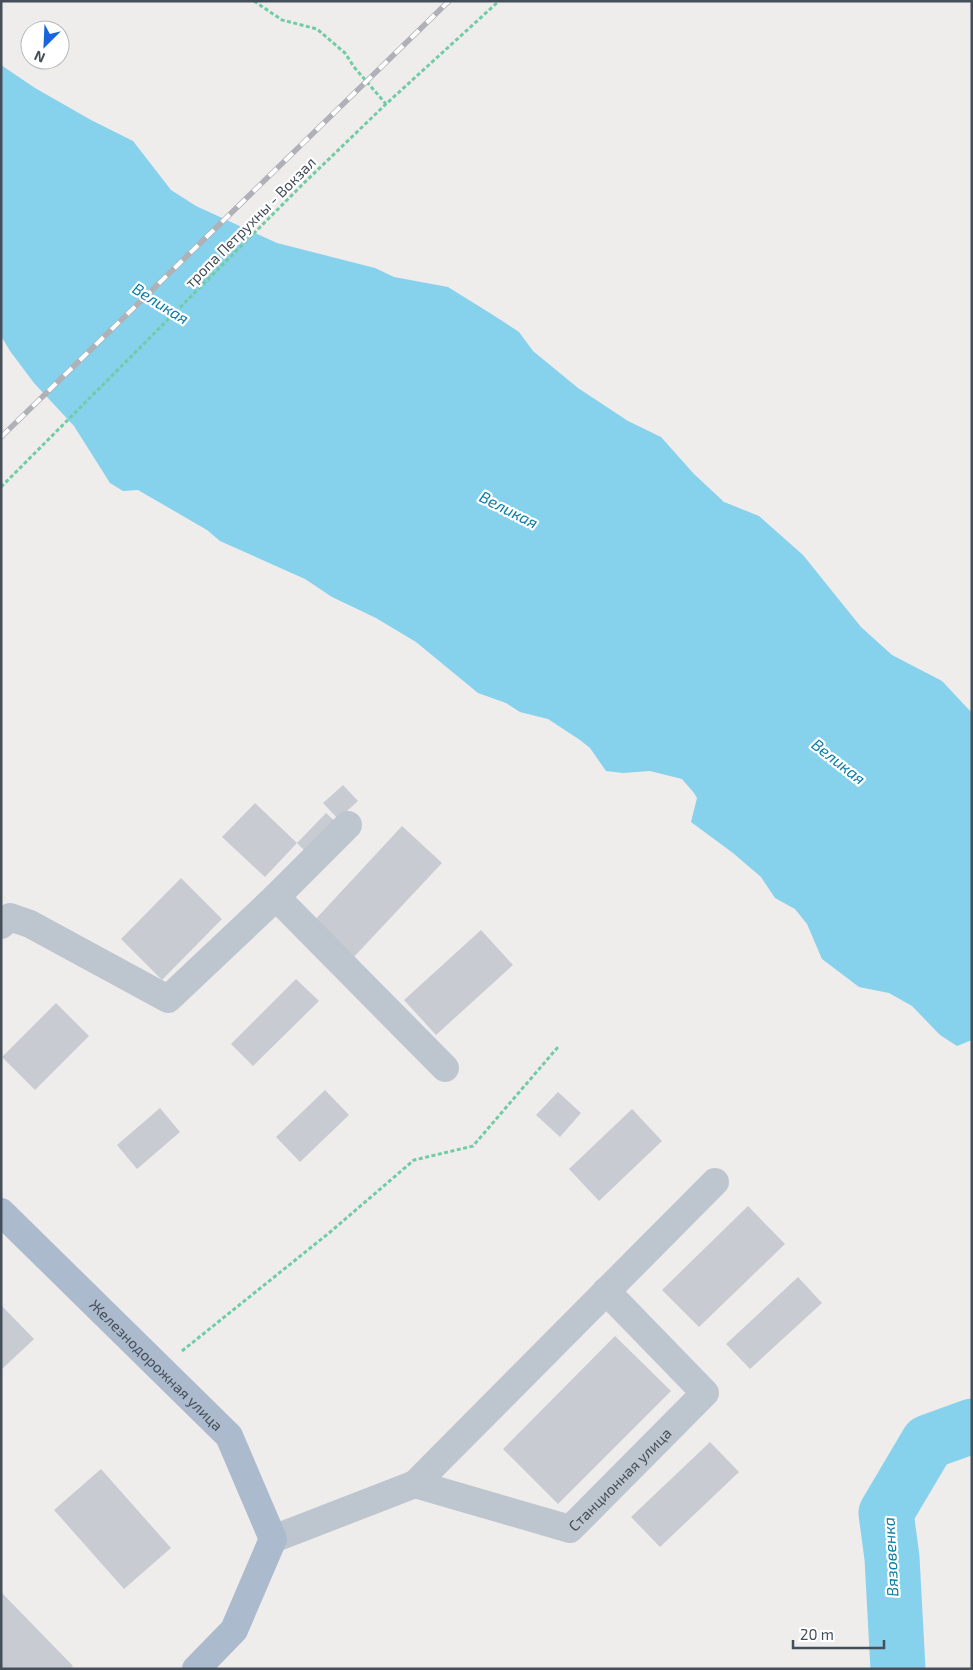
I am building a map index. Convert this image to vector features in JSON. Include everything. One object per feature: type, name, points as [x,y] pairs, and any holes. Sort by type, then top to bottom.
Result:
[{"type":"main road","name":"Железнодорожная улица","points":[[1,1212],[229,1436],[273,1539]]},
{"type":"main road","points":[[196,1669],[234,1630],[273,1539]]},
{"type":"lane","points":[[1,925],[10,917],[30,924],[168,999],[276,897],[348,824]]},
{"type":"lane","points":[[276,897],[445,1068]]},
{"type":"lane","points":[[273,1539],[414,1484],[715,1182]]},
{"type":"lane","name":"Станционная улица","points":[[414,1484],[570,1529],[705,1393],[606,1291]]},
{"type":"path","points":[[254,1],[282,20],[318,28],[345,52],[354,66],[386,104]]},
{"type":"path","name":"тропа Петрухны - Вокзал","points":[[1,487],[303,184],[386,104],[499,1]]},
{"type":"path","points":[[160,1368],[329,1234],[414,1160],[473,1146],[558,1046]]},
{"type":"water","name":"Великая","points":[[1,65],[35,88],[91,120],[133,141],[171,190],[196,206],[277,243],[375,268],[394,277],[448,287],[519,332],[533,351],[578,388],[628,421],[661,437],[694,474],[724,502],[759,516],[803,555],[861,627],[892,655],[942,681],[972,713],[972,1040],[957,1046],[940,1035],[912,1006],[889,993],[859,987],[822,959],[807,924],[795,909],[775,898],[761,877],[733,853],[691,822],[697,798],[682,779],[650,771],[623,773],[606,771],[590,748],[580,740],[548,719],[520,712],[506,703],[478,693],[416,642],[376,618],[332,597],[305,579],[220,541],[207,530],[138,490],[123,491],[110,483],[74,426],[34,383],[1,336]]},
{"type":"building","points":[[343,785],[358,801],[338,819],[323,803]]},
{"type":"building","points":[[255,803],[297,843],[265,877],[222,837]]},
{"type":"building","points":[[326,813],[339,825],[310,856],[297,843]]},
{"type":"building","points":[[402,826],[442,863],[352,959],[313,922]]},
{"type":"building","points":[[181,878],[222,919],[162,980],[121,939]]},
{"type":"building","points":[[481,930],[513,965],[436,1035],[404,1000]]},
{"type":"building","points":[[296,979],[319,1001],[253,1066],[231,1044]]},
{"type":"building","points":[[56,1003],[89,1036],[35,1090],[2,1057]]},
{"type":"building","points":[[325,1090],[349,1115],[300,1162],[276,1137]]},
{"type":"building","points":[[558,1092],[581,1113],[560,1137],[536,1115]]},
{"type":"building","points":[[160,1108],[180,1132],[137,1169],[117,1145]]},
{"type":"building","points":[[632,1109],[662,1141],[599,1201],[569,1169]]},
{"type":"building","points":[[748,1206],[785,1244],[699,1327],[662,1290]]},
{"type":"building","points":[[798,1277],[822,1303],[750,1369],[726,1344]]},
{"type":"building","points":[[1,1305],[34,1339],[1,1370]]},
{"type":"building","points":[[615,1336],[671,1391],[558,1504],[503,1449]]},
{"type":"building","points":[[710,1442],[739,1472],[660,1547],[631,1517]]},
{"type":"building","points":[[101,1469],[171,1548],[124,1589],[54,1510]]},
{"type":"building","points":[[1,1592],[73,1666],[70,1669],[1,1669]]},
{"type":"waterway","name":"Вязовенка","points":[[898,1669],[892,1558],[886,1513],[928,1442],[972,1426]]},
{"type":"railway","points":[[1,437],[449,1]]}]
